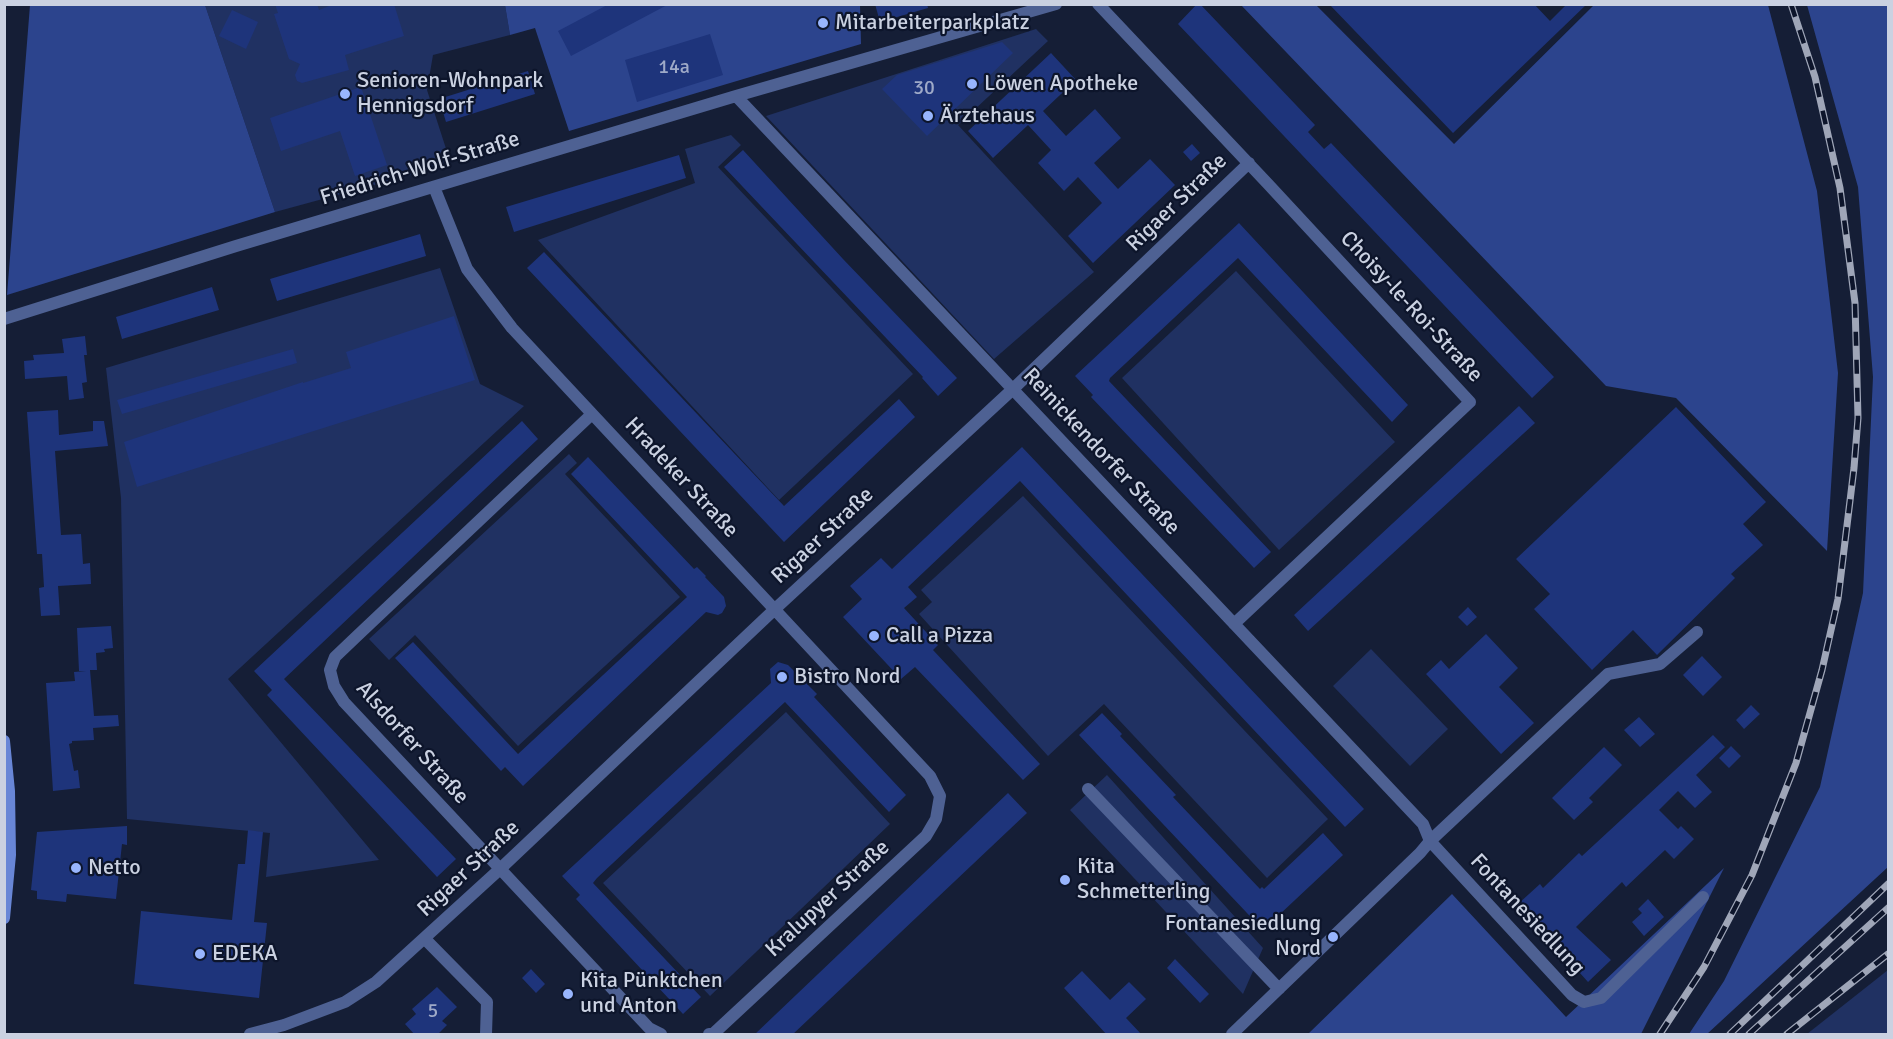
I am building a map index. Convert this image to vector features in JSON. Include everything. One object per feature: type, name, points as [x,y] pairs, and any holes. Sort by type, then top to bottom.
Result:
[{"type":"main road","points":[[4,741],[9,791],[10,855],[4,918]]},
{"type":"street","name":"Friedrich-Wolf-Straße","points":[[4,319],[236,246],[736,96],[1056,4]]},
{"type":"street","name":"Choisy-le-Roi-Straße","points":[[1098,4],[1470,402],[1234,624]]},
{"type":"street","name":"Reinickendorfer Straße","points":[[736,96],[1424,824],[1430,841]]},
{"type":"street","name":"Rigaer Straße","points":[[250,1035],[345,1002],[376,982],[425,939],[775,609],[1013,389],[1249,163]]},
{"type":"street","name":"Hradeker Straße","points":[[434,187],[467,269],[512,328],[930,776]]},
{"type":"street","name":"Alsdorfer Straße","points":[[592,414],[335,657],[330,670],[334,686],[344,702],[649,1028],[661,1035]]},
{"type":"street","points":[[1232,1035],[1430,841],[1608,674],[1660,664],[1697,632]]},
{"type":"street","name":"Kralupyer Straße","points":[[709,1035],[926,836],[936,819],[939,796],[930,776]]},
{"type":"street","points":[[1088,789],[1279,989]]},
{"type":"street","name":"Fontanesiedlung","points":[[1430,841],[1572,995],[1584,1002],[1601,998],[1703,897]]},
{"type":"street","name":"Rigaer Straße","points":[[425,939],[487,1002],[486,1035]]},
{"type":"shaded area","points":[[30,5],[205,5],[275,212],[7,295]]},
{"type":"shaded area","points":[[205,5],[505,5],[510,35],[433,55],[427,90],[451,164],[275,212]]},
{"type":"shaded area","points":[[505,5],[860,5],[861,44],[569,131],[535,28],[510,35]]},
{"type":"shaded area","points":[[1241,5],[1316,5],[1454,144],[1594,5],[1768,5],[1817,191],[1838,373],[1827,551],[1676,398],[1606,386]]},
{"type":"shaded area","points":[[1807,5],[1888,5],[1888,867],[1707,1034],[1689,1034],[1724,981],[1820,787],[1863,593],[1873,377],[1858,187]]},
{"type":"shaded area","points":[[1036,29],[1048,41],[958,125],[1094,272],[994,359],[766,116]]},
{"type":"shaded area","points":[[731,135],[741,145],[718,167],[913,374],[779,500],[538,240],[695,183],[685,149]]},
{"type":"shaded area","points":[[440,268],[480,384],[524,406],[228,679],[379,860],[266,877],[270,833],[127,819],[121,498],[106,368]]},
{"type":"shaded area","points":[[1236,271],[1395,442],[1279,550],[1122,378]]},
{"type":"shaded area","points":[[569,454],[577,463],[565,474],[680,597],[518,746],[415,635],[389,660],[369,639]]},
{"type":"shaded area","points":[[1023,496],[1328,819],[1267,878],[1104,704],[1048,756],[919,614],[932,602],[921,590]]},
{"type":"shaded area","points":[[1371,649],[1448,729],[1410,766],[1333,686]]},
{"type":"shaded area","points":[[786,712],[890,824],[710,996],[603,883]]},
{"type":"shaded area","points":[[1107,775],[1263,948],[1243,994],[1070,810]]},
{"type":"shaded area","points":[[1724,868],[1641,1034],[1308,1034],[1452,894],[1566,1017]]},
{"type":"shaded area","points":[[1888,970],[1888,1034],[1807,1034]]},
{"type":"building","points":[[275,4],[317,4],[319,10],[334,4],[394,4],[404,36],[345,55],[349,70],[302,83],[297,81],[295,75],[300,64],[289,59],[274,14],[278,13]]},
{"type":"building","points":[[609,4],[669,4],[571,56],[558,31]]},
{"type":"building","points":[[875,4],[927,4],[928,8],[880,22]]},
{"type":"building","points":[[1197,4],[1200,4],[1315,125],[1308,132],[1324,149],[1331,143],[1554,377],[1532,398],[1178,24]]},
{"type":"building","points":[[1329,4],[1534,4],[1550,21],[1567,4],[1587,4],[1453,133]]},
{"type":"building","points":[[232,10],[258,22],[246,49],[219,36]]},
{"type":"building","points":[[710,34],[723,75],[637,102],[625,60]]},
{"type":"building","name":"Ärztehaus","points":[[1002,42],[1013,53],[927,136],[882,89],[897,75]]},
{"type":"building","points":[[1051,53],[1076,80],[1043,111],[1066,136],[1095,109],[1121,138],[1094,163],[1118,189],[1150,159],[1175,185],[1093,263],[1068,236],[1102,203],[1078,177],[1064,191],[1038,163],[1051,150],[1028,125],[993,158],[968,131]]},
{"type":"building","points":[[528,71],[535,94],[446,122],[439,99]]},
{"type":"building","points":[[361,87],[387,165],[355,176],[340,131],[281,151],[270,118]]},
{"type":"building","points":[[1192,144],[1200,153],[1191,161],[1183,152]]},
{"type":"building","points":[[743,150],[957,378],[938,396],[923,377],[724,167]]},
{"type":"building","points":[[679,155],[686,178],[514,232],[506,207]]},
{"type":"building","points":[[1239,223],[1408,405],[1392,422],[1238,258],[1110,378],[1109,381],[1271,552],[1254,568],[1091,397],[1093,395],[1075,376]]},
{"type":"building","points":[[420,234],[426,256],[277,301],[270,279]]},
{"type":"building","points":[[544,252],[784,506],[899,399],[915,417],[784,542],[527,268]]},
{"type":"building","points":[[212,287],[219,310],[122,339],[116,317]]},
{"type":"building","points":[[454,316],[475,380],[137,487],[124,442],[351,368],[346,352]]},
{"type":"building","points":[[85,336],[87,355],[84,355],[87,382],[82,383],[84,398],[69,400],[67,376],[25,379],[24,361],[34,360],[33,355],[64,353],[62,339]]},
{"type":"building","points":[[293,349],[297,363],[122,414],[117,400]]},
{"type":"building","points":[[1519,406],[1535,423],[1308,631],[1294,615]]},
{"type":"building","points":[[1676,407],[1766,502],[1743,524],[1763,545],[1731,574],[1735,578],[1657,655],[1633,630],[1592,670],[1534,609],[1550,594],[1516,559]]},
{"type":"building","points":[[58,410],[59,435],[93,431],[93,421],[104,421],[108,446],[55,451],[61,535],[81,534],[83,564],[90,563],[91,584],[58,586],[60,615],[41,616],[39,588],[44,587],[42,554],[37,554],[27,412]]},
{"type":"building","points":[[522,421],[538,439],[284,679],[456,859],[437,877],[267,695],[272,690],[254,671]]},
{"type":"building","points":[[1022,447],[1364,809],[1345,827],[1020,481],[908,587],[917,597],[904,608],[938,645],[933,650],[1040,764],[1023,780],[915,667],[901,679],[843,617],[862,599],[850,586],[881,558],[892,569]]},
{"type":"building","points":[[588,457],[694,569],[697,567],[706,576],[724,597],[726,606],[718,615],[706,612],[523,786],[505,767],[501,771],[395,658],[413,642],[518,754],[687,597],[571,474]]},
{"type":"building","points":[[1468,607],[1477,617],[1467,626],[1458,617]]},
{"type":"building","points":[[111,626],[113,648],[96,653],[97,670],[90,670],[94,716],[118,715],[119,726],[93,728],[94,740],[72,741],[69,744],[74,771],[78,770],[80,788],[53,791],[46,683],[75,681],[74,672],[86,671],[79,671],[77,628]]},
{"type":"building","points":[[1486,634],[1518,668],[1499,687],[1534,723],[1501,754],[1426,674],[1441,660],[1449,669]]},
{"type":"building","points":[[1702,656],[1722,677],[1703,696],[1683,675]]},
{"type":"building","points":[[778,662],[788,665],[817,694],[814,697],[906,795],[889,812],[785,702],[597,878],[593,883],[701,997],[683,1014],[576,899],[580,895],[562,876],[771,683],[770,669]]},
{"type":"building","points":[[1751,705],[1760,714],[1744,729],[1736,720]]},
{"type":"building","points":[[1102,713],[1122,734],[1120,736],[1176,795],[1173,797],[1260,889],[1262,887],[1264,889],[1323,833],[1343,855],[1263,930],[1079,735]]},
{"type":"building","points":[[1639,717],[1655,734],[1640,747],[1624,730]]},
{"type":"building","points":[[1713,735],[1725,747],[1696,775],[1712,792],[1695,808],[1678,791],[1659,810],[1678,829],[1681,826],[1694,839],[1674,859],[1665,850],[1626,887],[1622,882],[1576,927],[1611,960],[1588,982],[1571,963],[1575,960],[1537,920],[1535,922],[1518,904],[1540,884],[1543,888],[1579,853],[1582,856]]},
{"type":"building","points":[[1731,746],[1741,756],[1729,768],[1719,758]]},
{"type":"building","points":[[1604,747],[1622,765],[1589,798],[1593,802],[1574,820],[1552,798]]},
{"type":"building","points":[[1008,793],[1027,813],[792,1035],[754,1035]]},
{"type":"building","name":"Netto","points":[[127,826],[127,845],[122,844],[116,899],[67,894],[66,902],[37,899],[37,891],[31,890],[37,832]]},
{"type":"building","name":"EDEKA","points":[[248,830],[263,832],[254,922],[267,923],[259,998],[134,984],[141,911],[232,920],[238,864],[245,864]]},
{"type":"building","points":[[1648,899],[1664,917],[1644,936],[1632,922],[1642,913],[1638,909]]},
{"type":"building","points":[[1175,959],[1209,994],[1200,1003],[1167,968]]},
{"type":"building","points":[[531,969],[545,984],[536,993],[522,978]]},
{"type":"building","points":[[1082,971],[1110,1000],[1129,982],[1146,999],[1126,1018],[1142,1035],[1107,1035],[1064,988]]},
{"type":"building","points":[[437,987],[457,1007],[442,1021],[447,1025],[437,1035],[415,1035],[405,1024],[416,1014],[412,1009]]},
{"type":"railway","points":[[1660,1034],[1704,967],[1752,875],[1796,763],[1822,670],[1838,599],[1858,418],[1855,303],[1840,188],[1815,77],[1791,4]]},
{"type":"railway","points":[[1730,1034],[1888,884]]},
{"type":"railway","points":[[1749,1034],[1888,908]]},
{"type":"railway","points":[[1787,1034],[1888,954]]},
{"type":"place","name":"Mitarbeiterparkplatz","points":[[823,23]]},
{"type":"place","name":"Löwen Apotheke","points":[[972,84]]},
{"type":"place","name":"Senioren-Wohnpark Hennigsdorf","points":[[345,94]]},
{"type":"place","name":"Ärztehaus","points":[[928,116]]},
{"type":"place","name":"Call a Pizza","points":[[874,636]]},
{"type":"place","name":"Bistro Nord","points":[[782,677]]},
{"type":"place","name":"Netto","points":[[76,868]]},
{"type":"place","name":"Kita Schmetterling","points":[[1065,880]]},
{"type":"place","name":"Fontanesiedlung Nord","points":[[1333,937]]},
{"type":"place","name":"EDEKA","points":[[200,954]]},
{"type":"place","name":"Kita Pünktchen und Anton","points":[[568,994]]}]
